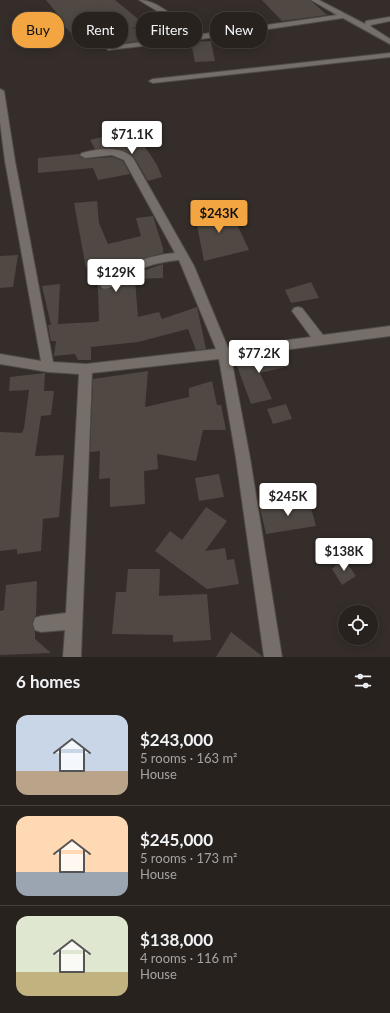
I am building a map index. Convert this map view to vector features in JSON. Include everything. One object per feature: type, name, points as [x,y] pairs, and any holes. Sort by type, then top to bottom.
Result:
[{"type":"street","points":[[142,0],[162,12]]},
{"type":"street","points":[[314,0],[366,27],[390,42]]},
{"type":"street","points":[[202,37],[343,16]]},
{"type":"street","points":[[366,27],[369,23],[390,19]]},
{"type":"street","points":[[153,81],[390,55]]},
{"type":"street","points":[[0,92],[12,169],[48,367]]},
{"type":"street","points":[[85,155],[111,151],[120,153],[128,158],[183,256],[224,354],[243,458],[273,657]]},
{"type":"street","points":[[106,285],[126,270],[146,261],[163,257],[183,256]]},
{"type":"street","points":[[298,311],[320,340]]},
{"type":"street","points":[[0,359],[48,367],[86,369],[224,354],[390,331]]},
{"type":"street","points":[[72,657],[86,369]]},
{"type":"street","points":[[41,624],[74,621]]},
{"type":"building","points":[[46,0],[115,0],[136,17],[136,27],[133,28],[136,31],[136,41],[128,43],[128,12],[72,12],[72,34],[64,26],[64,12],[56,12]]},
{"type":"building","points":[[262,0],[310,0],[327,15],[282,21]]},
{"type":"building","points":[[202,41],[210,41],[210,48],[212,48],[215,61],[195,62],[192,48],[202,48]]},
{"type":"building","points":[[114,134],[117,147],[142,142],[157,165],[162,177],[148,181],[134,157],[129,153],[116,148],[95,149],[90,140]]},
{"type":"building","points":[[79,154],[79,156],[85,159],[112,157],[123,161],[130,174],[98,180],[93,168],[38,173],[38,158]]},
{"type":"building","points":[[97,201],[99,223],[108,244],[141,236],[136,218],[153,216],[163,248],[163,253],[136,261],[110,275],[99,284],[101,289],[109,289],[136,273],[163,264],[163,278],[135,279],[138,317],[159,312],[162,319],[197,307],[206,349],[196,350],[188,329],[138,342],[91,347],[91,360],[78,360],[75,354],[54,356],[56,341],[51,341],[48,325],[51,325],[42,286],[60,284],[58,324],[99,321],[98,288],[93,266],[86,268],[74,203]]},
{"type":"building","points":[[227,207],[231,222],[235,220],[249,250],[204,261],[194,210]]},
{"type":"building","points":[[18,255],[13,287],[0,288],[0,256]]},
{"type":"building","points":[[311,282],[319,298],[291,303],[285,290]]},
{"type":"building","points":[[283,352],[290,366],[260,373],[272,399],[251,404],[234,358]]},
{"type":"building","points":[[148,371],[145,407],[189,397],[189,388],[212,381],[217,405],[221,405],[226,430],[203,430],[196,461],[157,454],[158,469],[144,471],[145,504],[110,507],[110,478],[99,479],[100,451],[90,452],[93,379]]},
{"type":"building","points":[[45,373],[44,391],[54,391],[51,415],[41,416],[35,456],[64,455],[59,517],[43,519],[41,551],[17,554],[17,549],[0,551],[0,432],[22,433],[29,390],[9,391],[10,377]]},
{"type":"building","points":[[286,404],[292,419],[273,424],[267,409]]},
{"type":"building","points":[[219,474],[224,497],[199,501],[195,478]]},
{"type":"building","points":[[309,501],[316,526],[266,534],[260,508]]},
{"type":"building","points":[[206,507],[227,521],[205,551],[225,548],[227,560],[234,559],[239,584],[207,589],[155,551],[170,531],[182,540]]},
{"type":"building","points":[[344,559],[356,576],[342,585],[332,569]]},
{"type":"building","points":[[128,569],[160,569],[159,596],[207,594],[211,640],[173,642],[173,635],[112,634],[116,592],[126,592]]},
{"type":"building","points":[[37,581],[36,616],[32,624],[35,632],[35,639],[51,653],[0,655],[0,611],[4,610],[6,585]]},
{"type":"building","points":[[231,632],[262,656],[262,657],[216,657]]}]
